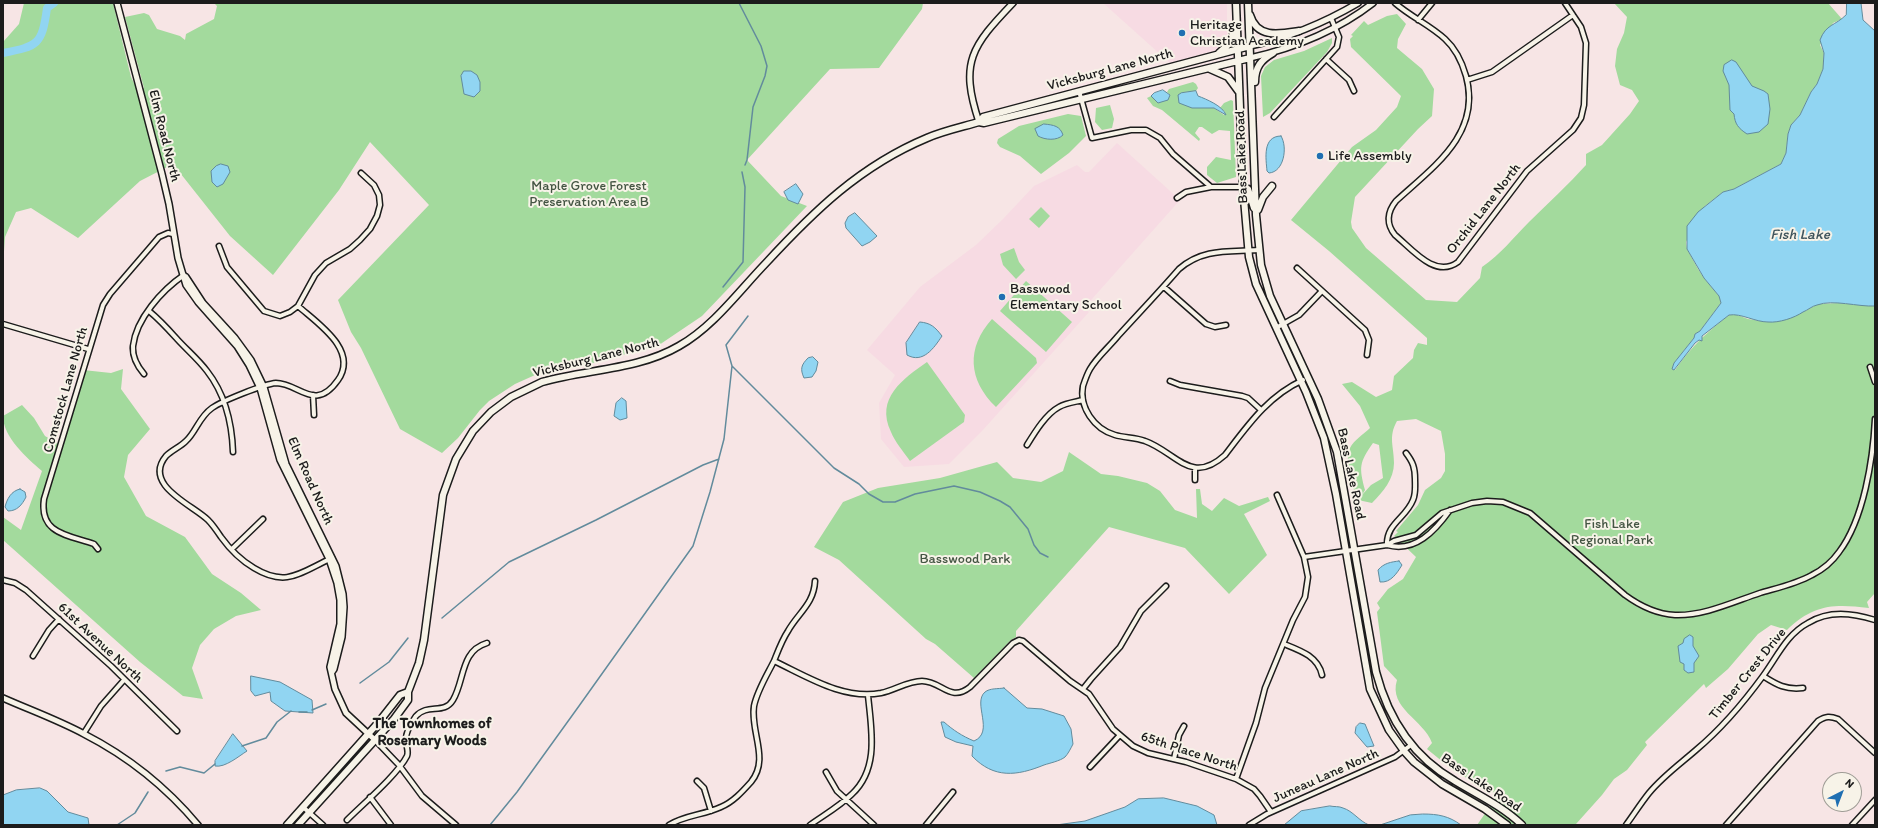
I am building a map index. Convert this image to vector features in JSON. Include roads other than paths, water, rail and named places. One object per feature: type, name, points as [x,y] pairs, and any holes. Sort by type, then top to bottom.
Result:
[{"type":"main road","name":"Bass Lake Road","points":[[1236,3],[1243,187],[1248,250],[1256,284],[1312,406],[1329,457],[1370,689],[1385,723],[1404,751],[1434,778],[1490,812],[1507,825]]},
{"type":"main road","name":"Bass Lake Road","points":[[1248,4],[1258,250],[1266,286],[1324,412],[1337,452],[1378,682],[1390,712],[1411,745],[1443,774],[1496,804],[1522,825]]},
{"type":"main road","points":[[1248,4],[1252,21],[1264,32],[1276,35],[1299,31]]},
{"type":"main road","points":[[1218,54],[1230,43],[1237,25]]},
{"type":"main road","name":"Vicksburg Lane North","points":[[979,122],[984,117],[1250,46]]},
{"type":"main road","points":[[1254,151],[1257,130],[1255,76],[1260,62],[1273,53]]},
{"type":"main road","name":"Vicksburg Lane North","points":[[298,825],[401,711],[408,700],[408,692],[419,663],[424,640],[441,509],[446,484],[460,452],[480,423],[499,406],[511,397],[542,382],[650,359],[679,346],[701,331],[813,213],[857,176],[884,159],[927,138],[979,122],[984,123],[1082,100],[1250,58]]},
{"type":"main road","points":[[1208,69],[1228,77],[1240,93]]},
{"type":"main road","points":[[1256,215],[1263,197],[1272,186]]},
{"type":"main road","points":[[1243,187],[1248,190],[1256,215]]},
{"type":"main road","name":"Vicksburg Lane North","points":[[287,825],[388,712],[400,695],[408,692]]},
{"type":"street","name":"Elm Road North","points":[[117,3],[164,182],[178,258],[186,284],[198,302],[237,346],[262,387],[282,466],[330,558],[340,600],[338,637],[330,667],[339,700],[346,712],[400,765],[422,796],[456,825]]},
{"type":"street","points":[[979,122],[970,91],[969,75],[971,59],[985,33],[1013,3]]},
{"type":"street","points":[[1250,46],[1299,31],[1331,18],[1358,3]]},
{"type":"street","points":[[1250,58],[1273,53],[1301,43],[1335,27],[1372,3]]},
{"type":"street","points":[[1395,3],[1440,34],[1454,50],[1462,64],[1467,80],[1492,72],[1573,15]]},
{"type":"street","points":[[1418,20],[1432,3]]},
{"type":"street","name":"Orchid Lane North","points":[[1467,80],[1469,107],[1466,122],[1460,134],[1445,155],[1396,201],[1392,206],[1388,217],[1391,230],[1407,245],[1429,264],[1445,267],[1458,262],[1527,172],[1573,130],[1581,118],[1584,105],[1586,43],[1582,27],[1565,3]]},
{"type":"street","points":[[1274,117],[1339,44],[1339,37],[1331,18]]},
{"type":"street","points":[[1326,59],[1349,80],[1354,91]]},
{"type":"street","points":[[1079,91],[1092,138],[1131,130],[1146,130],[1160,138],[1173,154],[1210,187]]},
{"type":"street","points":[[219,246],[227,267],[264,311],[280,316],[298,306],[315,275],[326,263],[350,249],[370,229],[377,216],[380,205],[379,195],[374,185],[361,173]]},
{"type":"street","points":[[1177,198],[1191,191],[1210,187],[1243,187]]},
{"type":"street","name":"Comstock Lane North","points":[[98,549],[94,544],[54,530],[47,523],[43,509],[44,499],[100,312],[110,294],[159,238],[168,234],[173,234]]},
{"type":"street","points":[[1258,250],[1210,253],[1196,257],[1179,269],[1093,364],[1085,378],[1083,400],[1087,411],[1092,419],[1106,431],[1114,435],[1145,441],[1182,464],[1195,468],[1203,467],[1219,460],[1261,410],[1276,396],[1308,378]]},
{"type":"street","points":[[1297,268],[1321,292],[1367,333],[1369,340],[1368,355]]},
{"type":"street","points":[[144,374],[138,366],[133,347],[140,324],[167,290],[184,275]]},
{"type":"street","points":[[1164,286],[1206,324],[1215,327],[1226,325]]},
{"type":"street","points":[[1276,328],[1299,316],[1321,292]]},
{"type":"street","points":[[298,306],[335,340],[341,349],[344,359],[343,369],[339,379],[325,393],[313,395],[303,394],[284,384],[276,383],[224,402],[205,413],[186,441],[166,456],[162,463],[161,471],[164,485],[171,493],[200,512],[213,524],[222,538],[248,564],[259,571],[271,577],[293,577],[330,558]]},
{"type":"street","points":[[149,311],[163,322],[208,372],[224,402],[231,428],[233,452]]},
{"type":"street","points":[[3,324],[88,349]]},
{"type":"street","points":[[1870,367],[1875,382]]},
{"type":"street","points":[[1170,381],[1180,385],[1242,396],[1248,398],[1261,410]]},
{"type":"street","points":[[313,395],[314,415]]},
{"type":"street","points":[[1027,445],[1034,433],[1054,410],[1066,404],[1083,400]]},
{"type":"street","points":[[1387,545],[1394,540],[1416,535],[1437,516],[1466,504],[1486,501],[1503,502],[1518,507],[1537,519],[1616,587],[1640,605],[1665,614],[1684,615],[1702,612],[1801,580],[1817,572],[1833,560],[1849,537],[1864,494],[1871,460],[1875,419]]},
{"type":"street","points":[[1387,545],[1389,531],[1408,509],[1414,497],[1415,469],[1412,459],[1406,453]]},
{"type":"street","points":[[1195,468],[1195,480]]},
{"type":"street","points":[[1236,779],[1256,723],[1265,688],[1308,587],[1307,567],[1304,557],[1277,495]]},
{"type":"street","points":[[1304,557],[1387,545],[1396,547],[1418,542],[1426,537],[1450,510]]},
{"type":"street","points":[[232,548],[263,519]]},
{"type":"street","name":"61st Avenue North","points":[[3,580],[12,582],[23,588],[59,619],[111,666],[177,731]]},
{"type":"street","points":[[669,825],[684,818],[711,811],[727,804],[736,798],[751,782],[759,769],[760,752],[754,722],[754,704],[787,632],[806,609],[815,592],[815,582]]},
{"type":"street","points":[[1083,689],[1120,647],[1141,611],[1166,586]]},
{"type":"street","name":"Timber Crest Drive","points":[[1626,825],[1649,792],[1712,736],[1764,676],[1793,635],[1800,628],[1822,616],[1840,613],[1875,620]]},
{"type":"street","points":[[33,656],[45,635],[59,619]]},
{"type":"street","name":"65th Place North","points":[[868,695],[889,691],[918,681],[930,682],[956,693],[967,690],[1013,643],[1019,640],[1026,642],[1070,681],[1083,689],[1094,700],[1107,722],[1119,736],[1139,749],[1155,755],[1174,759],[1236,779],[1254,789],[1271,812]]},
{"type":"street","points":[[347,820],[407,756],[407,731],[416,717],[424,710],[446,707],[452,702],[460,682],[466,660],[478,645],[487,643]]},
{"type":"street","points":[[1284,644],[1312,658],[1318,664],[1322,675]]},
{"type":"street","points":[[774,661],[844,692],[868,695],[872,746],[869,767],[860,786],[846,800],[810,825]]},
{"type":"street","points":[[1764,676],[1779,686],[1787,689],[1803,688]]},
{"type":"street","points":[[84,733],[100,706],[124,680]]},
{"type":"street","points":[[3,698],[84,733],[127,760],[172,796],[198,825]]},
{"type":"street","points":[[1726,825],[1818,721],[1823,718],[1832,716],[1838,719],[1875,753]]},
{"type":"street","points":[[1174,759],[1179,735],[1184,726]]},
{"type":"street","points":[[1090,767],[1119,736]]},
{"type":"street","name":"Juneau Lane North","points":[[1249,825],[1271,812],[1395,757],[1411,745]]},
{"type":"street","points":[[826,772],[834,786],[846,800],[874,825]]},
{"type":"street","points":[[697,782],[704,788],[711,811]]},
{"type":"street","points":[[926,825],[953,792]]},
{"type":"street","points":[[370,797],[391,825]]},
{"type":"street","points":[[1852,825],[1875,800]]},
{"type":"street","points":[[303,807],[323,825]]},
{"type":"water","name":"Fish Lake","points":[[1847,3],[1861,3],[1863,20],[1875,31],[1875,306],[1823,303],[1813,306],[1791,318],[1772,322],[1758,321],[1738,315],[1729,315],[1702,336],[1702,341],[1699,340],[1695,343],[1674,370],[1672,369],[1674,363],[1694,338],[1695,334],[1700,331],[1721,303],[1719,296],[1704,278],[1687,249],[1687,226],[1698,212],[1723,192],[1734,189],[1781,164],[1786,153],[1788,134],[1791,125],[1800,115],[1811,92],[1817,84],[1823,69],[1824,53],[1820,40],[1822,35],[1828,28],[1846,15]]},
{"type":"water","points":[[1732,60],[1736,62],[1752,86],[1768,94],[1770,109],[1768,124],[1759,132],[1747,134],[1744,132],[1739,128],[1734,114],[1730,110],[1729,85],[1723,71],[1724,65]]},
{"type":"water","points":[[464,71],[471,71],[477,75],[480,82],[480,91],[474,97],[464,94],[461,76]]},
{"type":"water","points":[[1163,90],[1170,95],[1168,100],[1158,103],[1151,96],[1154,93]]},
{"type":"water","points":[[1196,91],[1198,96],[1218,106],[1226,115],[1214,108],[1192,108],[1179,103],[1178,95],[1181,93]]},
{"type":"water","points":[[1044,124],[1056,126],[1063,135],[1058,138],[1051,139],[1038,136],[1035,129]]},
{"type":"water","points":[[1281,136],[1284,146],[1283,158],[1278,168],[1274,172],[1269,173],[1267,171],[1266,149],[1271,140],[1275,137]]},
{"type":"water","points":[[221,164],[228,166],[230,172],[223,184],[217,187],[212,182],[211,171],[216,166]]},
{"type":"water","points":[[796,184],[803,194],[798,204],[788,200],[784,192]]},
{"type":"water","points":[[855,213],[877,236],[862,246],[846,228],[845,223],[848,217]]},
{"type":"water","points":[[920,322],[927,323],[932,326],[942,336],[932,350],[918,358],[907,355],[906,343]]},
{"type":"water","points":[[813,357],[818,362],[816,371],[812,377],[804,378],[802,372],[803,365],[808,358]]},
{"type":"water","points":[[622,398],[626,401],[627,418],[620,420],[614,416],[616,403]]},
{"type":"water","points":[[20,489],[25,492],[26,497],[17,509],[8,511],[5,507],[8,498],[12,493]]},
{"type":"water","points":[[1399,561],[1402,565],[1396,574],[1387,581],[1380,582],[1378,570],[1385,564]]},
{"type":"water","points":[[1690,635],[1693,637],[1693,646],[1699,656],[1694,663],[1694,672],[1688,673],[1684,670],[1684,664],[1680,662],[1678,646]]},
{"type":"water","points":[[251,676],[280,682],[312,700],[313,713],[285,711],[271,701],[270,692],[255,696],[251,691]]},
{"type":"water","points":[[1004,688],[1027,708],[1042,709],[1064,716],[1071,729],[1073,744],[1065,757],[1058,761],[1034,769],[1015,773],[997,772],[989,769],[972,756],[973,746],[956,742],[945,737],[941,722],[944,722],[958,733],[974,741],[980,737],[983,731],[982,697],[985,692],[989,690]]},
{"type":"water","points":[[1360,723],[1365,724],[1374,746],[1367,747],[1355,733],[1356,727]]},
{"type":"water","points":[[233,734],[247,751],[223,765],[215,766],[215,761]]},
{"type":"water","points":[[40,788],[47,791],[68,812],[88,818],[89,825],[3,825],[3,795],[16,790]]},
{"type":"water","points":[[1164,798],[1197,806],[1214,815],[1217,825],[1056,825],[1085,821],[1125,807],[1138,799]]},
{"type":"water","points":[[1330,806],[1347,809],[1369,825],[1284,825],[1301,811]]},
{"type":"water","points":[[1423,814],[1443,816],[1452,819],[1461,825],[1380,825],[1410,815]]},
{"type":"waterway","points":[[3,53],[24,48],[36,42],[43,30],[47,8],[54,3]]},
{"type":"waterway","points":[[739,3],[761,46],[767,66],[765,76],[753,107],[747,160],[745,165]]},
{"type":"waterway","points":[[723,287],[743,262],[745,187],[742,172]]},
{"type":"waterway","points":[[748,316],[726,345],[732,366],[834,468],[859,484],[869,494],[883,502],[895,502],[915,494],[954,486],[980,492],[1010,507],[1028,529],[1034,545],[1040,553],[1048,557]]},
{"type":"waterway","points":[[490,825],[517,792],[693,546],[710,492],[724,439],[732,366]]},
{"type":"waterway","points":[[442,618],[509,562],[596,520],[703,465],[719,459]]},
{"type":"waterway","points":[[360,683],[389,662],[408,638]]},
{"type":"waterway","points":[[312,710],[326,704]]},
{"type":"waterway","points":[[242,746],[266,738],[277,722],[291,711]]},
{"type":"waterway","points":[[299,712],[307,712]]},
{"type":"waterway","points":[[166,771],[180,767],[204,773],[215,764]]},
{"type":"waterway","points":[[117,825],[135,813],[148,792]]},
{"type":"place","name":"Heritage Christian Academy","points":[[1182,33]]},
{"type":"place","name":"Life Assembly","points":[[1320,156]]},
{"type":"place","name":"Basswood Elementary School","points":[[1002,297]]},
{"type":"district","name":"The Townhomes of Rosemary Woods","points":[[432,732]]},
{"type":"park label","name":"Maple Grove Forest Preservation Area B","points":[[589,194]]},
{"type":"park label","name":"Fish Lake Regional Park","points":[[1612,532]]},
{"type":"park label","name":"Basswood Park","points":[[965,559]]}]
